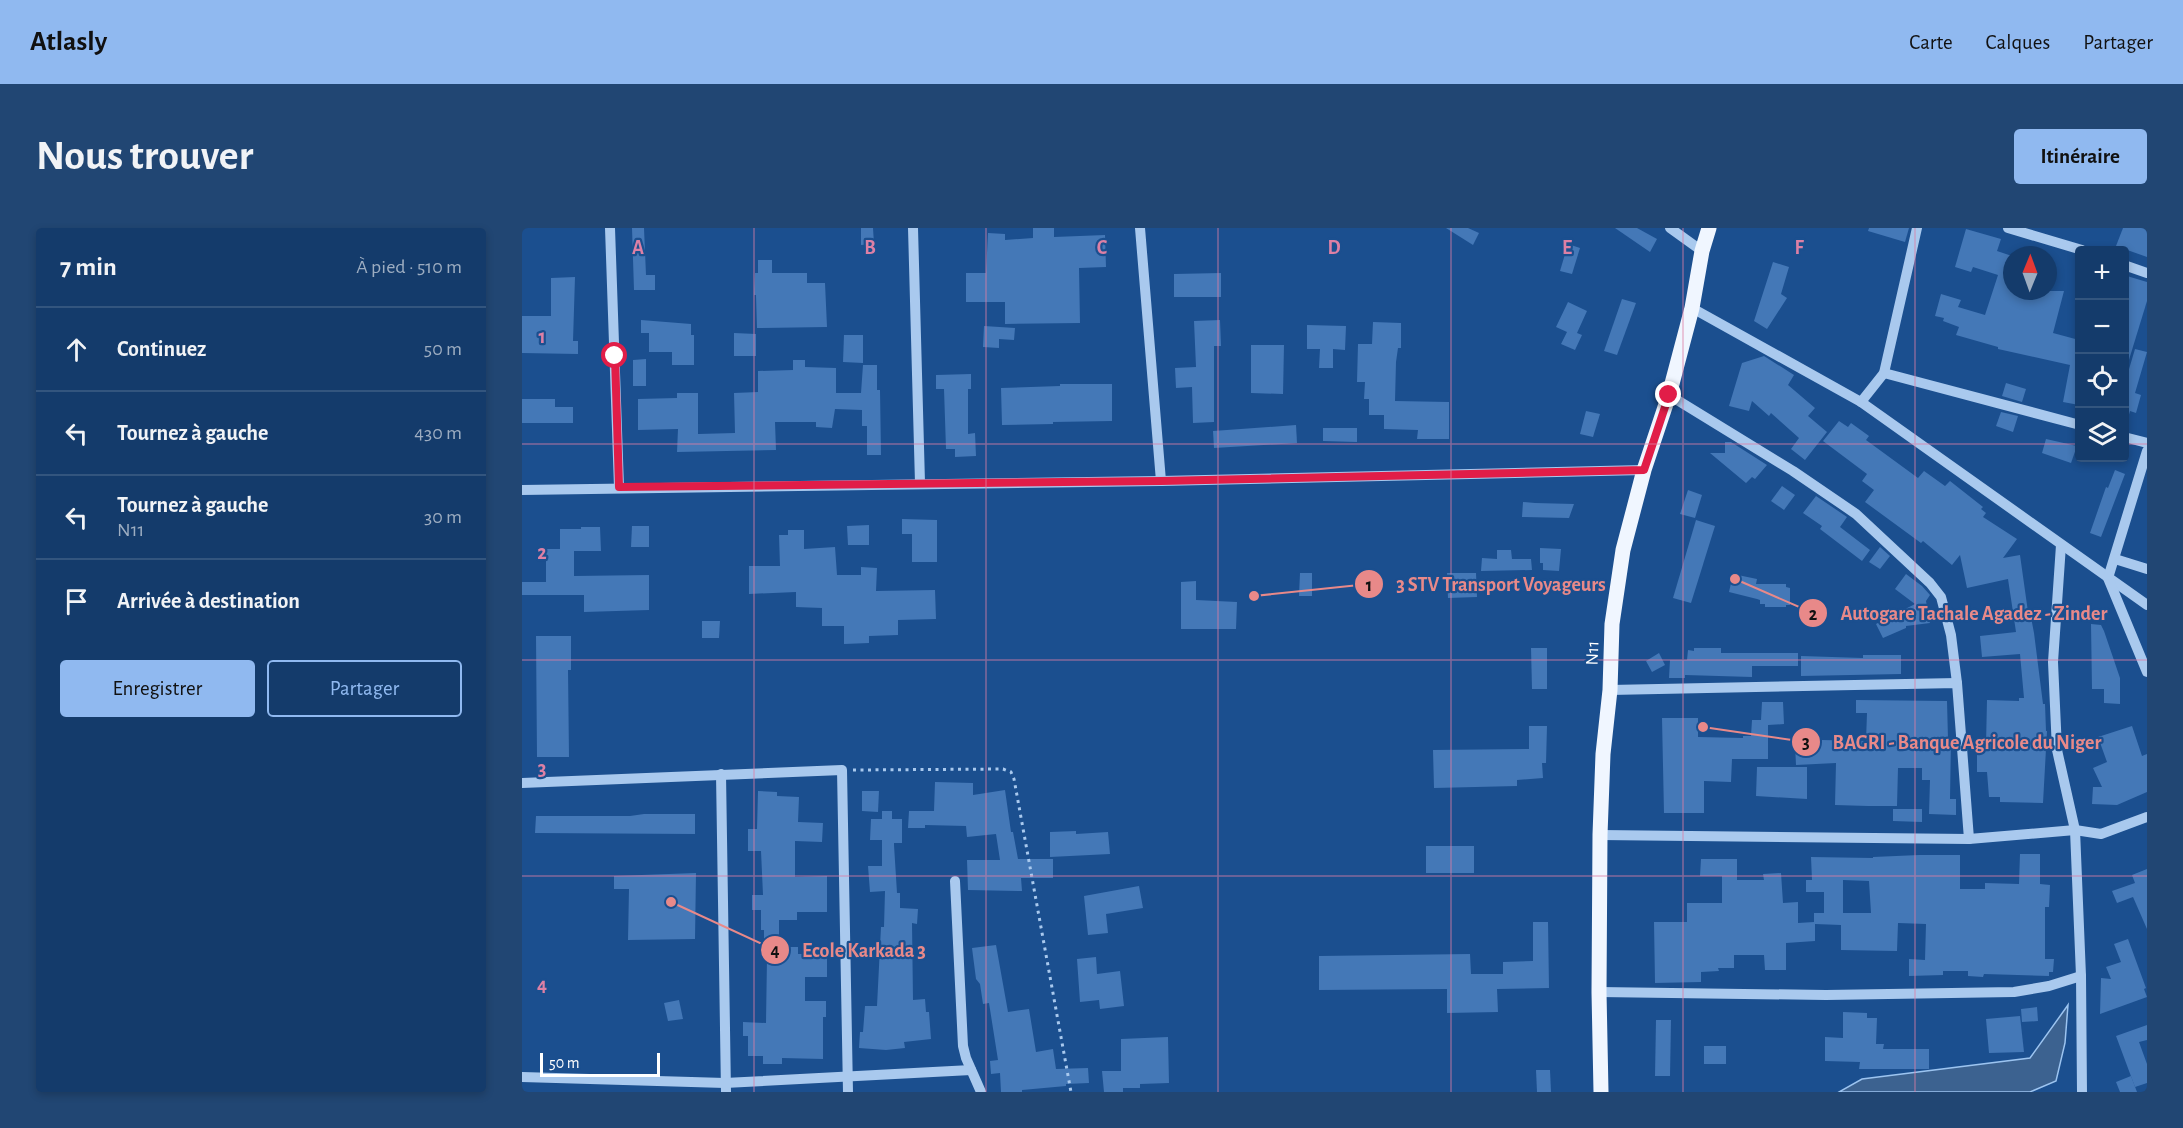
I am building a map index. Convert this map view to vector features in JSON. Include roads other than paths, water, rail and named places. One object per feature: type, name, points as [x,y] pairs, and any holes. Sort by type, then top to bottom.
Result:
[{"type":"main road","name":"N11","points":[[1601,1092],[1600,835],[1612,624],[1622,561],[1644,470],[1669,395],[1692,308],[1702,251],[1709,228]]},
{"type":"street","points":[[610,228],[619,487]]},
{"type":"street","points":[[913,228],[920,483]]},
{"type":"street","points":[[1140,228],[1161,481]]},
{"type":"street","points":[[1670,228],[1702,251]]},
{"type":"street","points":[[1861,402],[1884,373],[1917,228]]},
{"type":"street","points":[[2008,228],[2075,248]]},
{"type":"street","points":[[2129,267],[2147,273]]},
{"type":"street","points":[[1692,308],[1861,402],[2147,605]]},
{"type":"street","points":[[1884,373],[2075,424]]},
{"type":"street","points":[[1669,395],[1793,471],[1856,514],[1930,583],[1941,597],[1951,635],[1957,683],[1969,839]]},
{"type":"street","points":[[2129,439],[2147,444]]},
{"type":"street","points":[[2147,451],[2108,578],[2147,672]]},
{"type":"street","points":[[522,490],[1161,481],[1644,470]]},
{"type":"street","points":[[2061,545],[2054,662],[2057,750],[2075,830],[2081,976],[2082,1092]]},
{"type":"street","points":[[2115,558],[2147,569]]},
{"type":"street","points":[[1610,690],[1957,683]]},
{"type":"street","points":[[522,783],[842,770],[848,1092]]},
{"type":"street","points":[[721,774],[725,1088]]},
{"type":"street","points":[[1600,835],[1969,839],[2075,830],[2101,834],[2147,817]]},
{"type":"street","points":[[956,881],[963,1046],[981,1092]]},
{"type":"street","points":[[1599,992],[1826,995],[2014,992],[2049,986],[2081,976]]},
{"type":"street","points":[[522,1077],[725,1088],[848,1077],[971,1070]]},
{"type":"water","points":[[2068,1005],[2065,1043],[2056,1081],[2030,1092],[1839,1092],[1862,1079],[2030,1058]]},
{"type":"place","name":"Autogare Tachale Agadez - Zinder","points":[[1735,579]]},
{"type":"place","name":"3 STV Transport Voyageurs","points":[[1254,596]]},
{"type":"place","name":"BAGRI - Banque Agricole du Niger","points":[[1703,727]]},
{"type":"place","name":"Ecole Karkada 3","points":[[671,902]]}]
